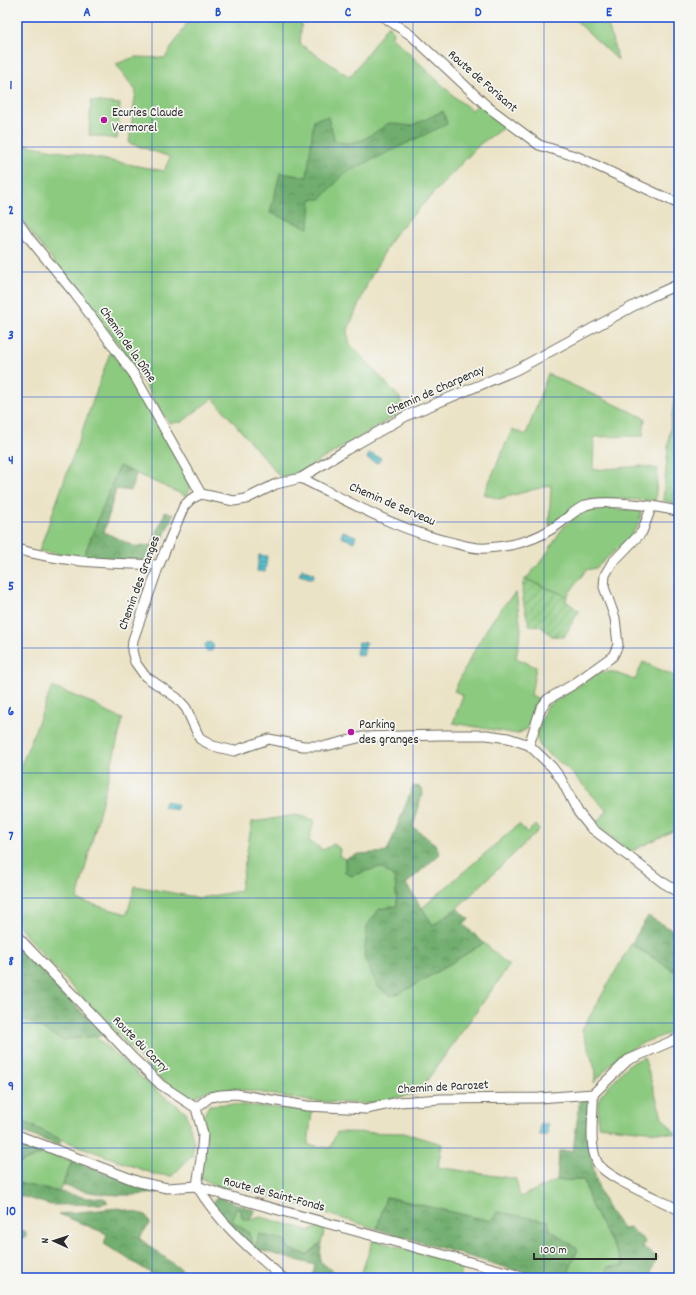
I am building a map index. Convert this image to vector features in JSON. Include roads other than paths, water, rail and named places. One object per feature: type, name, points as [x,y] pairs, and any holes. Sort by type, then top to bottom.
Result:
[{"type":"street","name":"Route de Forisant","points":[[384,17],[412,36],[488,107],[540,144],[578,157],[679,204]]},
{"type":"street","points":[[17,132],[17,141]]},
{"type":"street","name":"Chemin de la Dîme","points":[[17,220],[28,238],[75,294],[133,373],[201,494]]},
{"type":"street","name":"Chemin de Charpenay","points":[[201,494],[234,501],[246,499],[276,484],[301,478],[346,450],[408,415],[516,370],[650,297],[679,284]]},
{"type":"street","name":"Chemin de Serveau","points":[[301,478],[413,532],[471,547],[487,548],[518,542],[548,531],[570,514],[585,506],[595,503],[679,512]]},
{"type":"street","name":"Chemin des Granges","points":[[201,494],[184,506],[158,565],[133,640],[132,650],[135,662],[145,676],[182,703],[186,708],[200,739],[213,746],[234,751],[269,740],[303,746],[326,746],[362,737],[487,735],[508,738],[529,745],[552,767],[561,779],[578,812],[590,827],[662,882],[679,892]]},
{"type":"street","points":[[529,745],[541,708],[548,699],[574,684],[613,656],[618,645],[615,618],[604,587],[605,575],[612,563],[642,532],[651,508]]},
{"type":"street","points":[[17,549],[54,559],[101,563],[158,565]]},
{"type":"street","name":"Route du Carry","points":[[17,936],[133,1058],[162,1085],[196,1108]]},
{"type":"street","points":[[679,1038],[628,1060],[593,1094],[594,1144],[598,1162],[604,1170],[614,1177],[679,1210]]},
{"type":"street","name":"Chemin de Parozet","points":[[196,1108],[210,1097],[236,1094],[307,1106],[366,1109],[398,1102],[442,1099],[539,1098],[593,1094]]},
{"type":"street","points":[[196,1108],[202,1134],[202,1160],[197,1186],[214,1212],[255,1254],[282,1278]]},
{"type":"street","name":"Route de Saint-Fonds","points":[[17,1135],[139,1182],[167,1188],[197,1186],[224,1195],[528,1278]]},
{"type":"water","points":[[369,453],[381,458],[378,463],[367,459]]},
{"type":"water","points":[[343,531],[356,536],[354,542],[341,537]]},
{"type":"water","points":[[259,555],[267,556],[265,572],[257,571]]},
{"type":"water","points":[[302,569],[314,574],[313,579],[299,575]]},
{"type":"water","points":[[209,642],[214,647],[209,652],[204,647]]},
{"type":"water","points":[[359,642],[366,643],[363,656],[357,655],[356,653]]},
{"type":"water","points":[[165,801],[178,805],[176,810],[163,807]]},
{"type":"water","points":[[547,1123],[548,1135],[540,1136],[540,1124]]},
{"type":"place","name":"Ecuries Claude Vermorel","points":[[104,120]]},
{"type":"place","name":"Parking des granges","points":[[351,732]]}]
